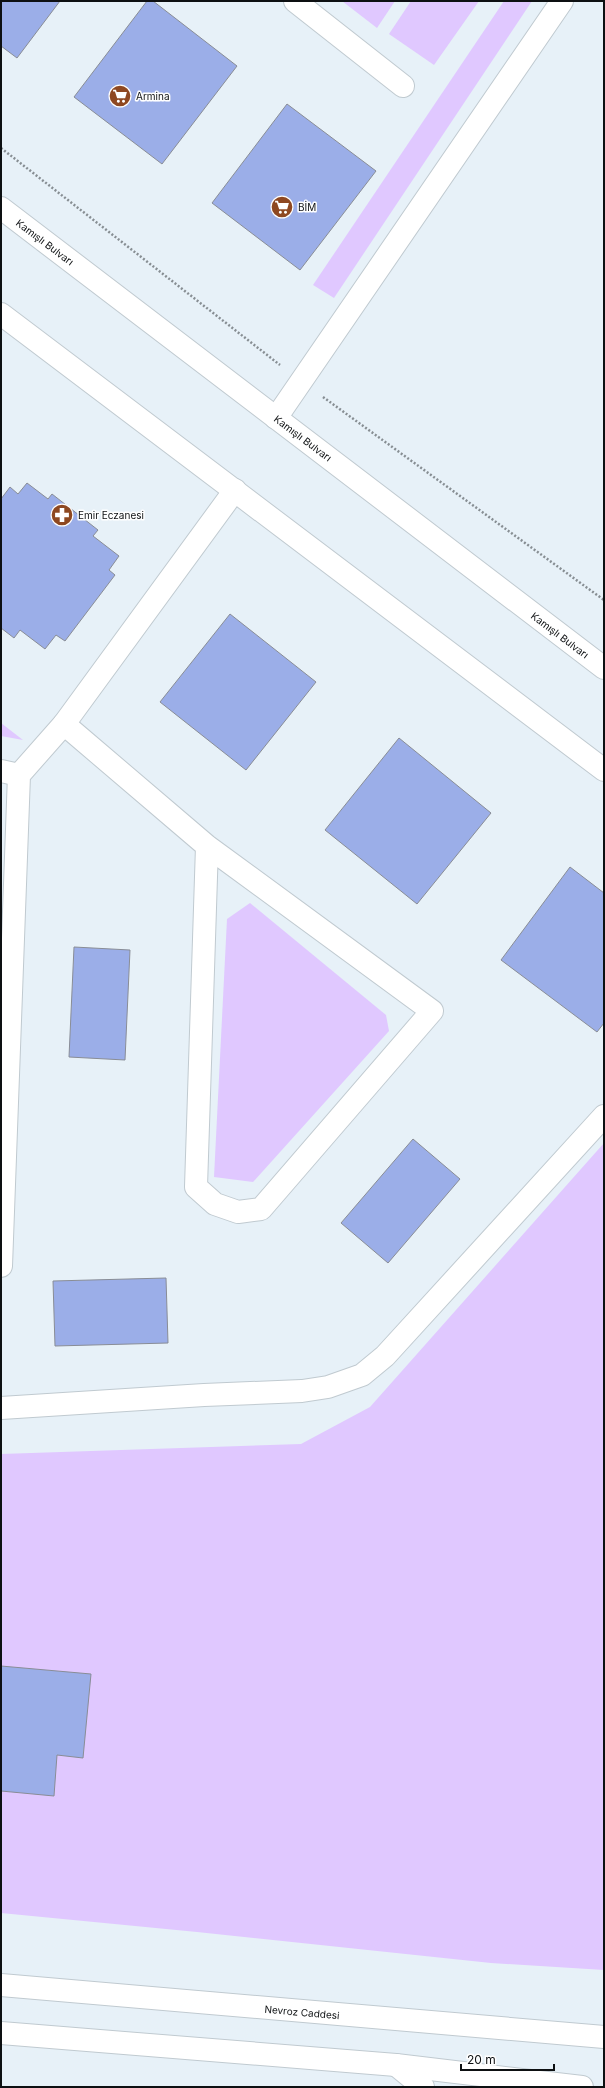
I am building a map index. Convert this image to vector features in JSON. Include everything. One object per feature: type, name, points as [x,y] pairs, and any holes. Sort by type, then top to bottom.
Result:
[{"type":"main road","points":[[295,1],[403,86]]},
{"type":"main road","points":[[276,418],[562,1]]},
{"type":"main road","name":"Kamışlı Bulvarı","points":[[1,208],[604,668]]},
{"type":"main road","points":[[1,314],[604,770]]},
{"type":"main road","points":[[1,1266],[10,773],[64,724],[234,490]]},
{"type":"main road","points":[[64,724],[207,846],[432,1012],[260,1209],[238,1212],[215,1204],[196,1186],[207,846]]},
{"type":"main road","points":[[1,1408],[204,1395],[302,1391],[328,1387],[362,1375],[385,1356],[604,1116]]},
{"type":"main road","name":"Nevroz Caddesi","points":[[1,1985],[604,2037]]},
{"type":"main road","points":[[1,2033],[396,2065],[582,2087]]},
{"type":"main road","points":[[396,2065],[423,2087]]},
{"type":"shaded area","points":[[342,1],[395,1],[377,28]]},
{"type":"shaded area","points":[[411,1],[479,1],[434,65],[389,34]]},
{"type":"shaded area","points":[[504,1],[532,1],[334,298],[313,285]]},
{"type":"shaded area","points":[[1,723],[23,740],[1,736]]},
{"type":"shaded area","points":[[250,903],[386,1015],[389,1031],[253,1182],[214,1177],[227,919]]},
{"type":"shaded area","points":[[604,1143],[604,1970],[491,1963],[1,1913],[1,1454],[301,1444],[370,1407]]},
{"type":"building","points":[[1,1],[60,1],[17,58],[1,46]]},
{"type":"building","points":[[147,1],[153,1],[237,66],[162,164],[74,97]]},
{"type":"building","points":[[287,104],[376,171],[300,270],[212,203]]},
{"type":"building","points":[[27,483],[48,499],[52,494],[98,530],[93,536],[119,556],[109,570],[115,575],[65,641],[56,635],[45,649],[20,630],[14,638],[1,628],[1,499],[10,487],[18,494]]},
{"type":"building","points":[[230,614],[316,682],[246,770],[160,702]]},
{"type":"building","points":[[399,738],[491,813],[417,904],[325,830]]},
{"type":"building","points":[[570,867],[604,893],[604,1023],[597,1032],[501,960]]},
{"type":"building","points":[[74,947],[130,950],[125,1060],[69,1057]]},
{"type":"building","points":[[413,1139],[460,1179],[388,1263],[341,1223]]},
{"type":"building","points":[[166,1278],[168,1343],[55,1346],[53,1281]]},
{"type":"building","points":[[1,1666],[91,1674],[83,1758],[57,1755],[54,1796],[1,1791]]},
{"type":"place","name":"Armina","points":[[120,96]]},
{"type":"place","name":"BİM","points":[[282,207]]},
{"type":"place","name":"Emir Eczanesi","points":[[62,515]]}]
